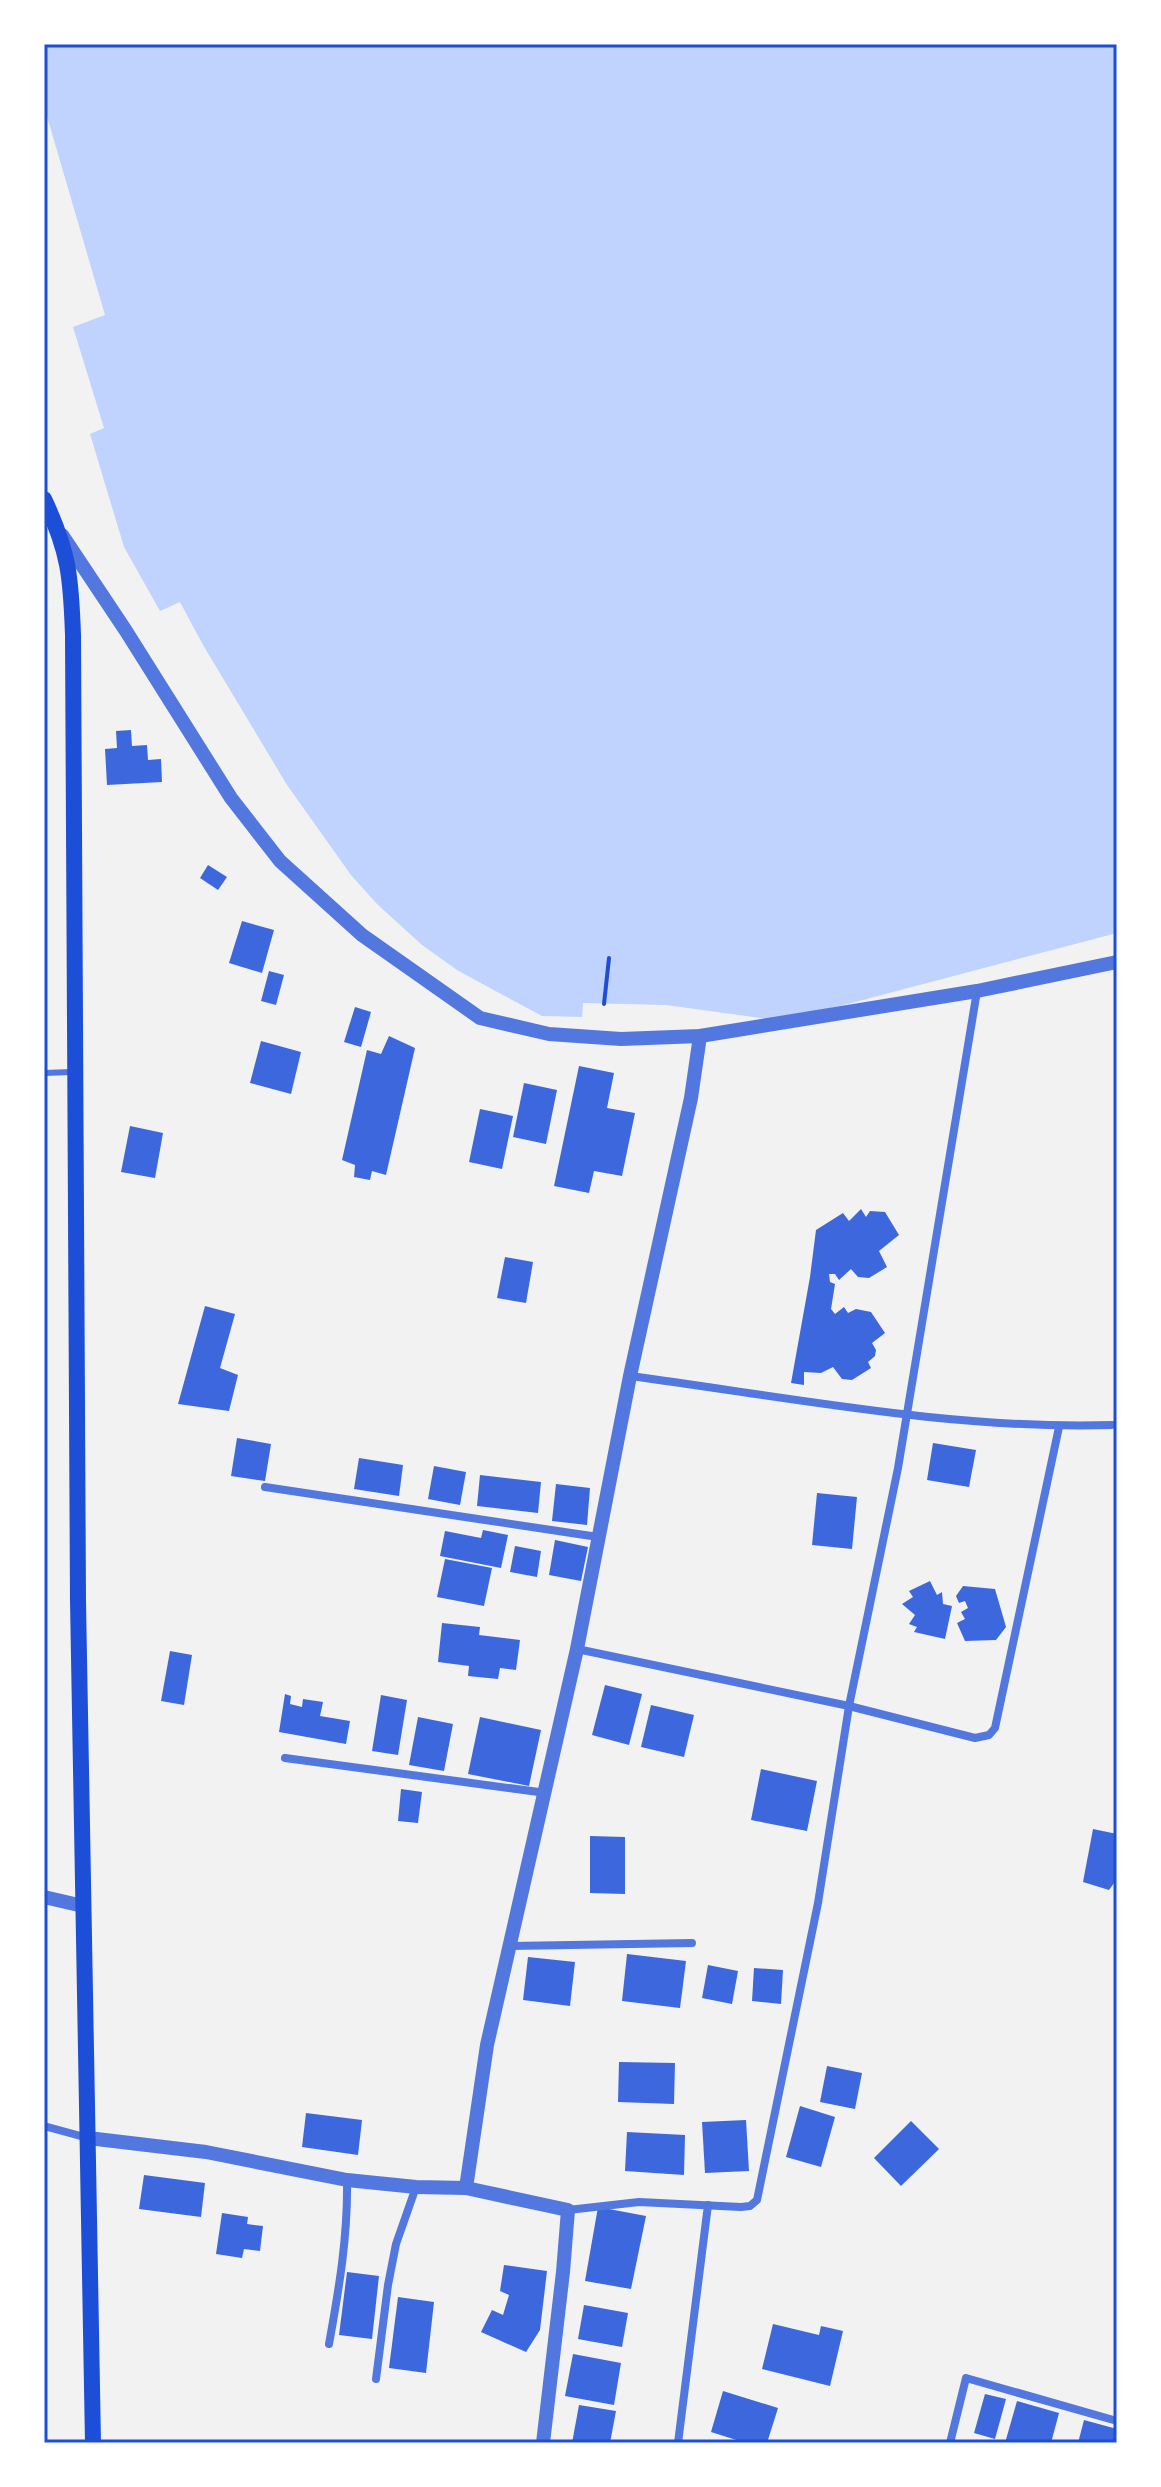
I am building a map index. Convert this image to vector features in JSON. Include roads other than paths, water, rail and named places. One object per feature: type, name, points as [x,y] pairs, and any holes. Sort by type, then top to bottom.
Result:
[{"type":"main road","points":[[44,499],[61,535],[69,562],[73,635],[78,1601],[93,2443]]},
{"type":"street","points":[[61,535],[126,631],[231,798],[280,861],[362,935],[480,1018],[549,1034],[621,1039],[700,1036],[977,991],[1117,962]]},
{"type":"street","points":[[44,2126],[88,2138],[206,2152],[347,2180],[466,2188],[568,2210],[639,2202],[750,2206],[757,2200],[818,1903],[849,1706],[898,1468],[977,991]]},
{"type":"street","points":[[466,2188],[487,2045],[577,1649],[630,1376],[684,1128],[700,1036]]},
{"type":"street","points":[[630,1376],[905,1413],[1059,1427],[1112,1425]]},
{"type":"street","points":[[577,1649],[849,1706],[975,1738],[989,1735],[995,1728],[1059,1427]]},
{"type":"street","points":[[265,1487],[598,1537]]},
{"type":"street","points":[[285,1758],[546,1793]]},
{"type":"street","points":[[44,1897],[83,1906]]},
{"type":"street","points":[[510,1946],[692,1943]]},
{"type":"street","points":[[329,2344],[343,2264],[348,2218],[347,2180]]},
{"type":"street","points":[[376,2379],[396,2244],[416,2187]]},
{"type":"street","points":[[678,2443],[708,2205]]},
{"type":"street","points":[[543,2443],[568,2210]]},
{"type":"street","points":[[950,2443],[966,2378],[1117,2421]]},
{"type":"lane","points":[[44,1073],[76,1072]]},
{"type":"water","points":[[44,44],[1117,44],[1117,933],[840,1006],[768,1019],[666,1005],[583,1003],[582,1017],[542,1016],[457,970],[422,945],[351,875],[287,785],[180,602],[160,611],[124,547],[90,434],[104,428],[73,327],[105,315],[44,106]]}]
